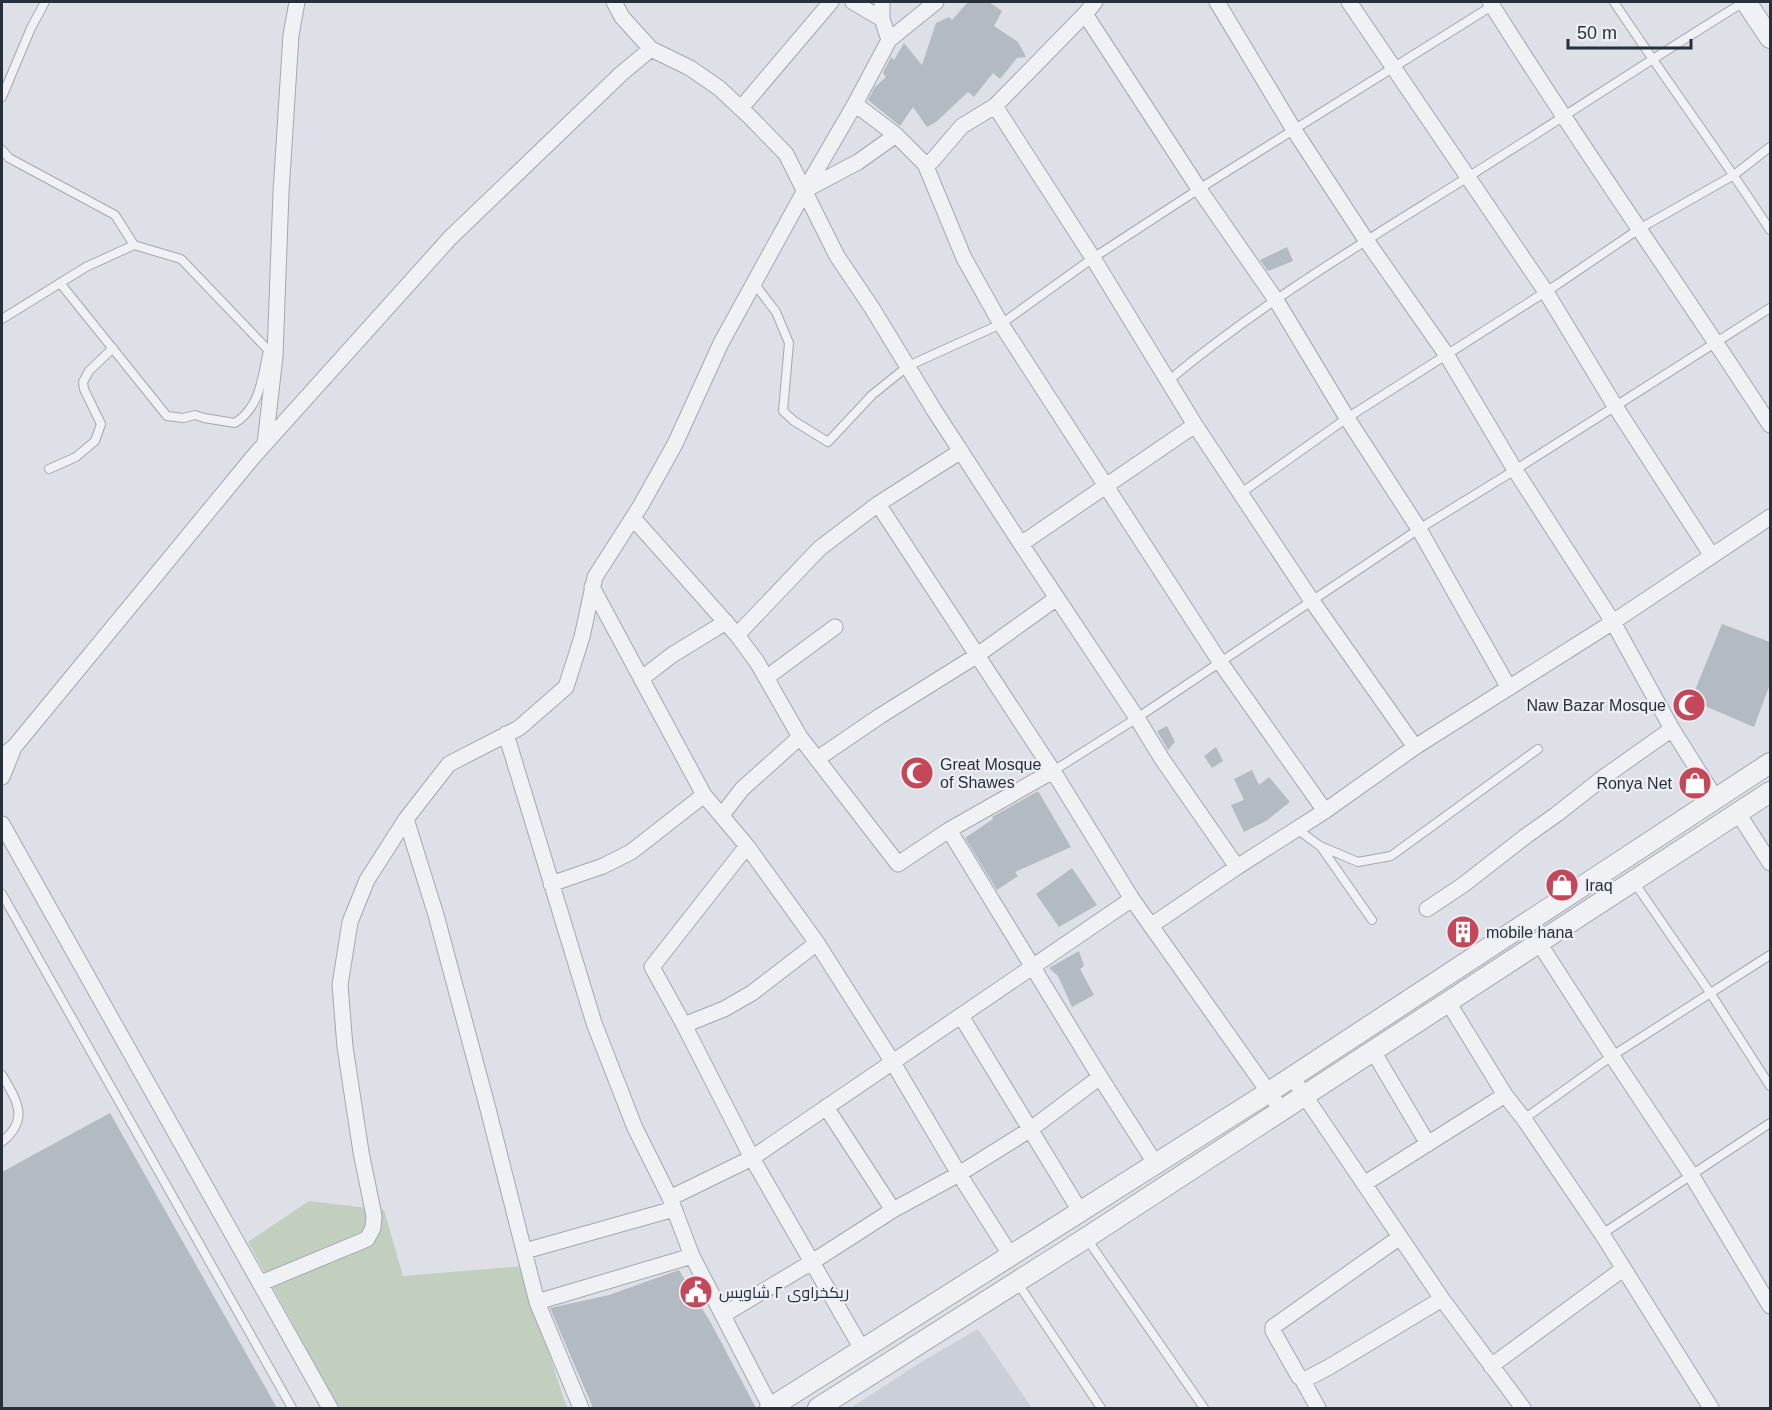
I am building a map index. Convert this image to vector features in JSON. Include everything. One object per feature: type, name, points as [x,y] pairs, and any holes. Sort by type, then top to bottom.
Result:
[{"type":"street","points":[[265,444],[291,34],[297,2]]},
{"type":"street","points":[[614,2],[622,17],[651,49],[690,68],[719,88],[786,154],[837,256],[1021,544],[1162,759],[1237,867]]},
{"type":"street","points":[[741,108],[831,2]]},
{"type":"street","points":[[853,2],[882,19]]},
{"type":"street","points":[[882,2],[882,19],[889,40]]},
{"type":"street","points":[[261,1283],[367,1239],[374,1227],[345,1047],[340,985],[350,922],[367,880],[406,819],[449,764],[519,728],[566,687],[582,637],[595,577],[633,518],[675,444],[721,343],[753,282],[889,40],[936,2]]},
{"type":"street","points":[[925,164],[932,161],[962,126],[995,106],[1095,2]]},
{"type":"street","points":[[1217,2],[1294,130],[1366,240],[1446,354],[1515,470],[1613,622],[1672,729],[1716,799]]},
{"type":"street","points":[[1349,2],[1546,292],[1615,406],[1712,556]]},
{"type":"street","points":[[1745,2],[1770,38]]},
{"type":"street","points":[[1493,3],[1563,117],[1770,425]]},
{"type":"street","points":[[1084,14],[1198,189],[1276,300],[1347,418],[1419,529],[1509,688]]},
{"type":"street","points":[[2,757],[15,746],[265,444],[450,238],[622,73],[651,49]]},
{"type":"street","points":[[855,104],[897,135],[925,164],[964,258],[1001,324],[1220,662],[1325,811]]},
{"type":"street","points":[[995,106],[1093,258],[1195,425],[1312,601],[1415,747]]},
{"type":"street","points":[[805,190],[858,162],[897,135]]},
{"type":"street","points":[[1021,544],[1195,425]]},
{"type":"street","points":[[737,635],[820,548],[878,504],[961,451]]},
{"type":"street","points":[[878,504],[1053,771],[1132,898],[1282,1111]]},
{"type":"street","points":[[1152,925],[1325,811],[1415,747],[1613,622],[1770,517]]},
{"type":"street","points":[[633,518],[737,635],[757,662],[800,736],[898,864],[949,830],[1053,771]]},
{"type":"street","points":[[592,587],[704,795],[747,846],[817,943],[1011,1256]]},
{"type":"street","points":[[817,759],[880,716],[976,656],[1057,598]]},
{"type":"street","points":[[641,679],[672,655],[726,622]]},
{"type":"street","points":[[766,678],[835,627]]},
{"type":"street","points":[[1427,909],[1463,885],[1604,777],[1672,729]]},
{"type":"street","points":[[506,734],[598,1034],[635,1128],[672,1203],[692,1256],[770,1408],[1269,1092],[1770,763]]},
{"type":"street","points":[[722,815],[742,789],[800,736]]},
{"type":"street","points":[[2,777],[15,746]]},
{"type":"street","points":[[818,1408],[1086,1238],[1770,792]]},
{"type":"street","points":[[551,884],[603,867],[631,852],[704,795]]},
{"type":"street","points":[[1738,813],[1770,863]]},
{"type":"street","points":[[406,819],[436,915],[488,1105],[537,1302],[581,1408]]},
{"type":"street","points":[[2,824],[330,1408]]},
{"type":"street","points":[[949,830],[1155,1163]]},
{"type":"street","points":[[747,846],[652,967],[752,1158],[862,1349]]},
{"type":"street","points":[[525,1251],[672,1203],[752,1158],[1132,898]]},
{"type":"street","points":[[684,1025],[724,1009],[752,993],[817,943]]},
{"type":"street","points":[[1539,943],[1766,1290],[1770,1306]]},
{"type":"street","points":[[1448,1002],[1505,1095],[1524,1119],[1602,1234],[1710,1408]]},
{"type":"street","points":[[961,1016],[1080,1211]]},
{"type":"street","points":[[1373,1051],[1428,1144]]},
{"type":"street","points":[[723,1314],[1031,1129],[1100,1077]]},
{"type":"street","points":[[1292,1077],[1442,1299],[1523,1408]]},
{"type":"street","points":[[1364,1184],[1505,1095]]},
{"type":"street","points":[[826,1107],[893,1210]]},
{"type":"street","points":[[1318,1408],[1273,1331],[1273,1327],[1400,1238]]},
{"type":"street","points":[[537,1302],[692,1256]]},
{"type":"street","points":[[1491,1366],[1623,1269]]},
{"type":"street","points":[[1302,1379],[1329,1367],[1442,1299]]},
{"type":"lane","points":[[2,97],[31,28],[45,2]]},
{"type":"lane","points":[[1614,2],[1770,230]]},
{"type":"lane","points":[[1168,381],[1199,355],[1276,300],[1366,240],[1745,2]]},
{"type":"lane","points":[[753,282],[776,312],[789,343],[783,411],[794,421],[828,442],[872,395],[908,366],[1001,324],[1093,258],[1198,189],[1394,68],[1493,3]]},
{"type":"lane","points":[[1241,493],[1347,418],[1546,292],[1639,229],[1734,175],[1770,147]]},
{"type":"lane","points":[[2,150],[19,164],[115,215],[134,245],[181,259],[272,353],[256,401],[247,414],[235,423],[195,415],[183,418],[167,416],[60,283]]},
{"type":"lane","points":[[2,320],[86,267],[134,245]]},
{"type":"lane","points":[[1053,771],[1137,718],[1419,529],[1770,308]]},
{"type":"lane","points":[[49,469],[76,457],[95,441],[101,424],[84,389],[83,382],[89,371],[113,348]]},
{"type":"lane","points":[[1297,829],[1320,846],[1358,862],[1391,856],[1538,749]]},
{"type":"lane","points":[[1320,846],[1372,920]]},
{"type":"lane","points":[[1634,882],[1711,994],[1770,1086]]},
{"type":"lane","points":[[2,894],[292,1408]]},
{"type":"lane","points":[[1524,1119],[1612,1056],[1770,955]]},
{"type":"lane","points":[[2,1075],[17,1102],[19,1117],[12,1132],[2,1142]]},
{"type":"lane","points":[[1602,1234],[1770,1123]]},
{"type":"lane","points":[[1086,1238],[1204,1408]]},
{"type":"lane","points":[[1017,1282],[1101,1408]]},
{"type":"shaded area","points":[[978,1329],[1032,1408],[851,1408],[921,1362]]},
{"type":"green space","points":[[309,1201],[384,1210],[403,1276],[522,1266],[568,1408],[339,1408],[248,1242]]},
{"type":"building","points":[[968,2],[989,2],[1002,11],[994,26],[1018,42],[1026,57],[1017,58],[1000,79],[993,73],[974,97],[968,92],[936,122],[927,127],[913,107],[900,126],[868,100],[875,87],[886,77],[883,73],[891,57],[894,60],[904,43],[922,65],[936,23],[949,17],[952,20]]},
{"type":"building","points":[[1287,247],[1293,261],[1268,271],[1260,260]]},
{"type":"building","points":[[1722,624],[1770,642],[1770,684],[1754,727],[1691,700]]},
{"type":"building","points":[[1167,726],[1175,742],[1168,750],[1157,731]]},
{"type":"building","points":[[1216,747],[1223,761],[1212,768],[1204,756]]},
{"type":"building","points":[[1252,770],[1259,785],[1269,777],[1290,802],[1266,821],[1244,832],[1231,805],[1244,800],[1234,779]]},
{"type":"building","points":[[1038,791],[1071,847],[1015,872],[1018,876],[997,890],[965,838],[993,819],[992,817]]},
{"type":"building","points":[[1072,868],[1097,905],[1059,927],[1036,894]]},
{"type":"building","points":[[1079,951],[1084,966],[1080,969],[1094,995],[1072,1007],[1058,976],[1049,968]]},
{"type":"building","points":[[110,1113],[277,1408],[2,1408],[2,1172]]},
{"type":"building","points":[[679,1270],[712,1325],[756,1408],[593,1408],[550,1308],[609,1295]]},
{"type":"place","name":"Naw Bazar Mosque","points":[[1689,705]]},
{"type":"place","name":"Great Mosque of Shawes","points":[[917,773]]},
{"type":"place","name":"Ronya Net","points":[[1695,783]]},
{"type":"place","name":"Iraq","points":[[1562,885]]},
{"type":"place","name":"mobile hana","points":[[1463,932]]},
{"type":"place","name":"ريكخراوى ۲ شاويس","points":[[696,1292]]}]
